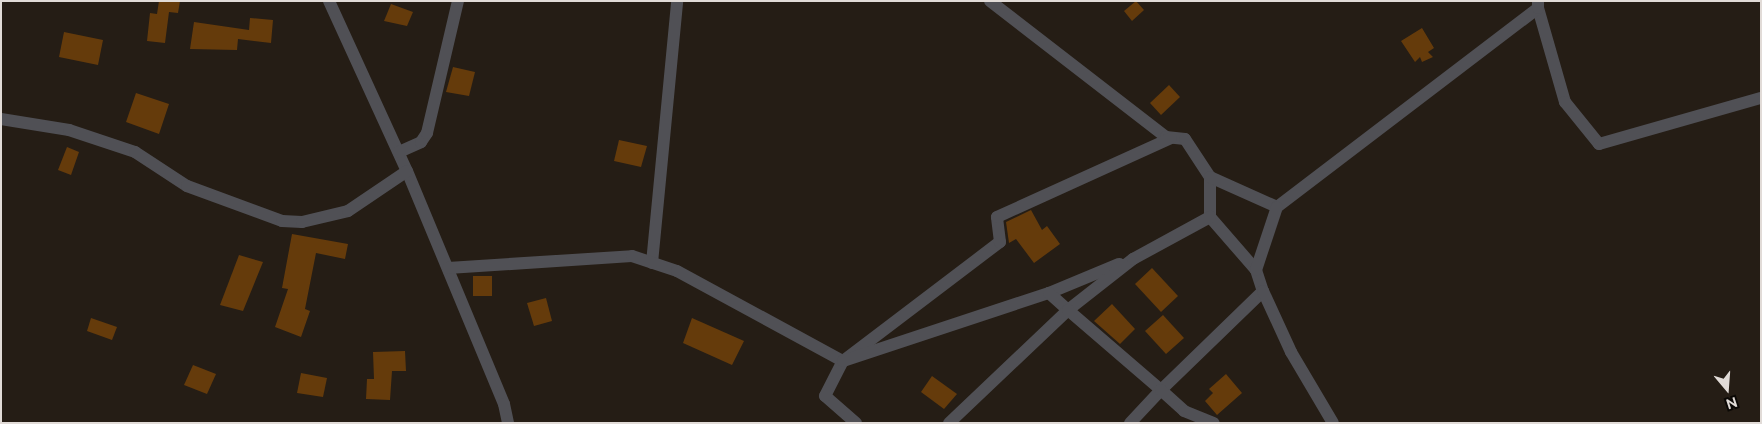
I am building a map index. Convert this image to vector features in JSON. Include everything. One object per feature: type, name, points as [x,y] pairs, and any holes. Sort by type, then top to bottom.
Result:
[{"type":"street","points":[[329,1],[408,171],[504,404],[508,423]]},
{"type":"street","points":[[399,152],[421,142],[427,134],[458,1]]},
{"type":"street","points":[[652,263],[677,1]]},
{"type":"street","points":[[990,1],[1171,138]]},
{"type":"street","points":[[1256,270],[1277,207],[1538,5],[1565,102],[1599,144],[1761,98]]},
{"type":"street","points":[[1,119],[69,130],[135,152],[187,186],[282,221],[302,222],[348,211],[408,171]]},
{"type":"street","points":[[856,423],[825,396],[843,361],[1000,242],[997,217],[1171,138],[1185,139],[1210,177],[1277,207]]},
{"type":"street","points":[[1210,177],[1210,217],[1256,270],[1263,291],[1291,352],[1333,423]]},
{"type":"street","points":[[448,268],[632,256],[677,271],[843,361],[1049,293],[1132,259],[1210,217]]},
{"type":"street","points":[[949,423],[1068,310],[1132,259]]},
{"type":"street","points":[[1130,423],[1161,390],[1263,291]]},
{"type":"street","points":[[1049,293],[1184,411],[1214,423]]},
{"type":"building","points":[[159,1],[180,1],[178,13],[169,12],[165,43],[147,41],[150,13],[157,14]]},
{"type":"building","points":[[1136,1],[1144,10],[1132,21],[1124,11]]},
{"type":"building","points":[[391,4],[413,12],[407,26],[384,21]]},
{"type":"building","points":[[250,18],[273,20],[271,43],[238,39],[237,50],[190,49],[194,22],[249,30]]},
{"type":"building","points":[[1422,28],[1434,48],[1428,52],[1433,57],[1422,62],[1420,57],[1415,62],[1401,41]]},
{"type":"building","points":[[64,32],[103,40],[98,65],[59,57]]},
{"type":"building","points":[[453,67],[475,72],[469,96],[446,92]]},
{"type":"building","points":[[1169,85],[1180,97],[1161,115],[1150,103]]},
{"type":"building","points":[[136,93],[169,104],[159,134],[126,122]]},
{"type":"building","points":[[619,140],[647,146],[641,167],[614,161]]},
{"type":"building","points":[[67,147],[79,152],[71,175],[58,170]]},
{"type":"building","points":[[1031,210],[1042,230],[1047,226],[1060,244],[1034,263],[1016,239],[1009,243],[1006,222]]},
{"type":"building","points":[[292,234],[348,244],[345,259],[316,253],[305,309],[310,311],[301,337],[275,327],[288,289],[282,288]]},
{"type":"building","points":[[239,255],[263,262],[243,311],[220,305]]},
{"type":"building","points":[[1152,268],[1178,296],[1161,312],[1135,284]]},
{"type":"building","points":[[473,276],[492,276],[492,296],[473,296]]},
{"type":"building","points":[[546,298],[552,321],[534,326],[527,303]]},
{"type":"building","points":[[1112,304],[1135,329],[1120,344],[1094,321]]},
{"type":"building","points":[[1163,315],[1184,338],[1166,354],[1145,331]]},
{"type":"building","points":[[91,318],[117,327],[112,340],[87,331]]},
{"type":"building","points":[[692,318],[744,341],[732,365],[683,343]]},
{"type":"building","points":[[405,351],[406,371],[392,371],[390,400],[366,399],[367,379],[374,379],[373,352]]},
{"type":"building","points":[[193,365],[216,374],[207,394],[184,385]]},
{"type":"building","points":[[301,373],[327,378],[323,397],[297,393]]},
{"type":"building","points":[[1226,374],[1242,393],[1217,415],[1205,401],[1213,393],[1209,389]]},
{"type":"building","points":[[932,376],[957,394],[944,409],[921,392]]}]
